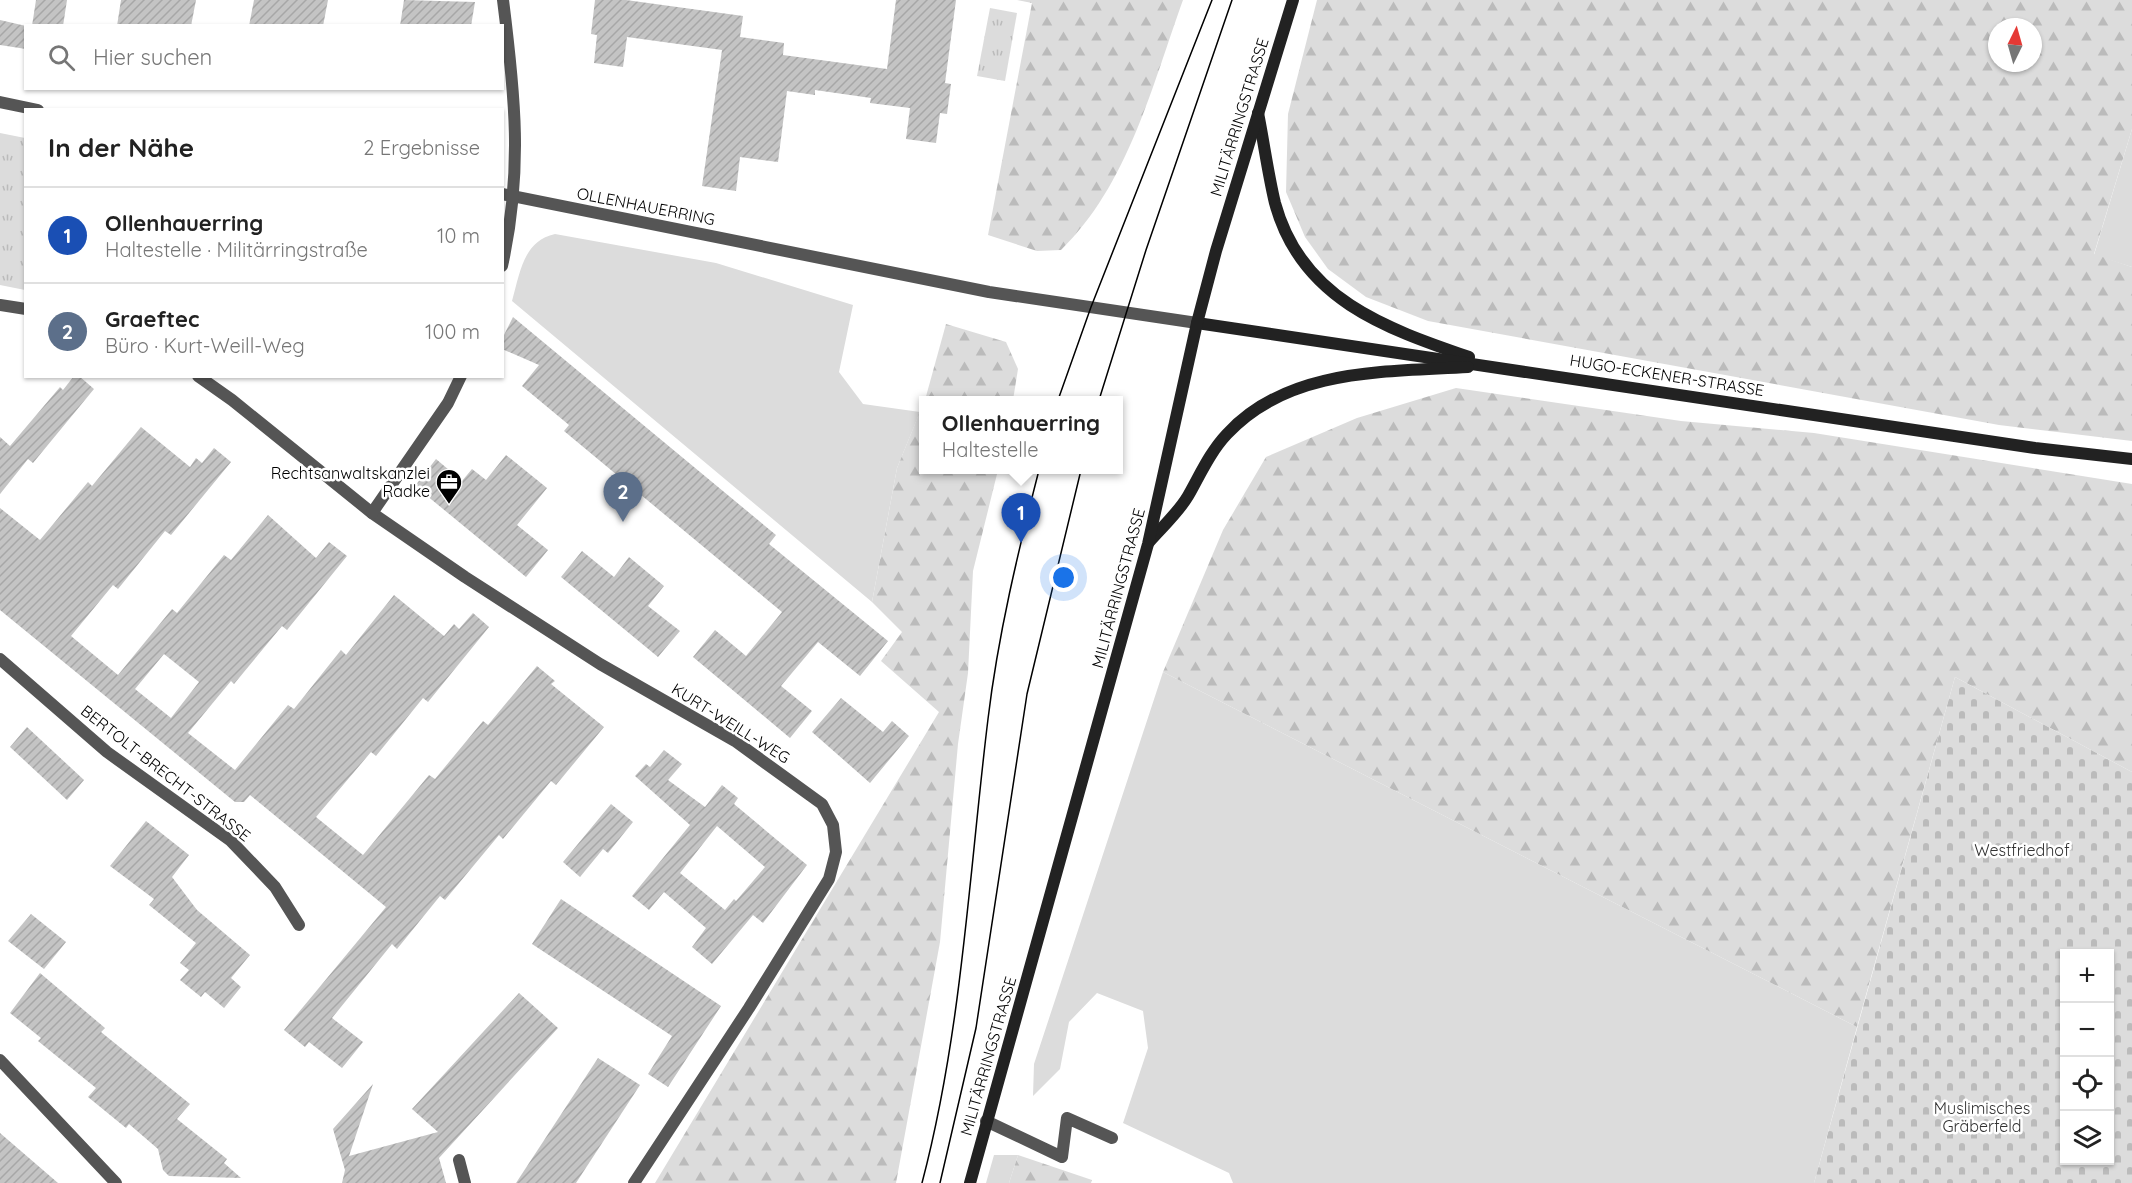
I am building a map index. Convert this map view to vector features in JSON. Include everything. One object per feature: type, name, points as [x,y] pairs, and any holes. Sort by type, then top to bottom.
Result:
[{"type":"main road","name":"MILITÄRRINGSTRASSE","points":[[969,1183],[1148,544],[1197,323],[1258,111],[1293,0]]},
{"type":"main road","points":[[1258,111],[1276,204],[1305,267],[1341,299],[1404,334],[1496,366]]},
{"type":"main road","name":"HUGO-ECKENER-STRASSE","points":[[1197,323],[1264,335],[1496,366],[2024,446],[2132,459]]},
{"type":"main road","points":[[1148,544],[1187,498],[1204,464],[1227,434],[1265,404],[1300,388],[1353,374],[1496,366]]},
{"type":"street","points":[[502,0],[517,140],[508,196],[504,243]]},
{"type":"street","points":[[0,102],[29,108]]},
{"type":"street","name":"OLLENHAUERRING","points":[[508,196],[989,292],[1197,323]]},
{"type":"street","points":[[0,305],[24,309]]},
{"type":"street","name":"KURT-WEILL-WEG","points":[[201,378],[232,400],[372,513],[600,664],[759,757],[822,804],[833,825],[836,852],[829,879],[749,1008],[634,1183]]},
{"type":"street","points":[[372,513],[448,403],[460,378]]},
{"type":"street","name":"BERTOLT-BRECHT-STRASSE","points":[[0,659],[107,752],[231,841],[275,887],[299,925]]},
{"type":"street","points":[[0,1060],[116,1183]]},
{"type":"street","points":[[986,1121],[1062,1157],[1067,1118],[1112,1138]]},
{"type":"street","points":[[459,1160],[465,1183]]},
{"type":"green space","points":[[1017,0],[1183,0],[1148,100],[1121,165],[1104,196],[1061,250],[1037,251],[988,235],[1032,3]]},
{"type":"green space","points":[[1317,0],[2132,0],[2132,129],[2094,254],[2132,267],[2132,441],[1999,425],[1428,321],[1366,297],[1328,269],[1305,237],[1286,192],[1288,114]]},
{"type":"green space","points":[[990,8],[1017,13],[1005,81],[977,76]]},
{"type":"green space","points":[[2132,129],[2132,267],[2094,255]]},
{"type":"green space","points":[[0,133],[24,138],[24,290],[0,285]]},
{"type":"green space","points":[[555,234],[716,263],[853,305],[839,372],[863,404],[919,412],[897,468],[872,602],[512,301],[524,260],[536,243]]},
{"type":"green space","points":[[946,324],[1006,342],[1018,369],[1014,396],[926,396]]},
{"type":"green space","points":[[1456,388],[1681,421],[1814,433],[2132,484],[2132,772],[1955,677],[1857,1027],[1163,672],[1223,530],[1266,457],[1357,418]]},
{"type":"green space","points":[[919,414],[919,474],[997,474],[973,571],[968,673],[958,744],[940,942],[896,1183],[655,1183],[939,712],[881,661],[902,632],[872,602],[897,468]]},
{"type":"green space","points":[[1163,672],[1857,1027],[1814,1183],[1233,1183],[1229,1173],[1123,1123],[1148,1048],[1143,1011],[1097,993],[1069,1022],[1060,1069],[1033,1096],[1034,1064]]},
{"type":"green space","name":"Westfriedhof","points":[[1955,677],[2132,772],[2132,1183],[1814,1183]]},
{"type":"green space","points":[[994,1155],[1018,1155],[1009,1183],[986,1183]]},
{"type":"green space","points":[[1018,1155],[1092,1180],[1091,1183],[1009,1183]]},
{"type":"building","points":[[36,0],[67,0],[63,24],[32,24]]},
{"type":"building","points":[[121,0],[196,0],[191,24],[117,24]]},
{"type":"building","points":[[254,0],[328,0],[323,24],[249,24]]},
{"type":"building","points":[[404,0],[475,2],[471,24],[400,24]]},
{"type":"building","points":[[595,0],[626,0],[743,16],[740,37],[784,43],[783,55],[887,69],[896,0],[956,0],[945,83],[951,84],[947,114],[940,113],[936,143],[906,139],[910,108],[870,103],[871,98],[815,90],[815,95],[787,91],[778,162],[740,157],[736,191],[702,186],[722,50],[627,37],[623,67],[594,63],[597,35],[591,34]]},
{"type":"building","points":[[0,20],[24,26],[24,49],[0,45]]},
{"type":"building","points":[[513,317],[776,535],[769,544],[888,641],[860,676],[818,642],[781,686],[812,711],[790,738],[693,657],[715,630],[746,656],[782,612],[564,431],[569,425],[522,386],[539,365],[504,350],[504,335]]},
{"type":"building","points":[[72,378],[81,378],[94,389],[33,463],[28,459],[0,494],[0,437],[10,446],[60,387],[63,390]]},
{"type":"building","points":[[141,427],[190,467],[196,458],[202,463],[214,448],[231,462],[171,535],[165,531],[118,589],[113,585],[71,636],[118,675],[172,609],[177,613],[224,555],[231,560],[268,515],[316,558],[329,542],[347,556],[287,630],[282,626],[234,684],[231,681],[188,733],[235,770],[288,705],[294,709],[341,650],[346,655],[394,595],[444,636],[454,624],[459,629],[473,613],[489,627],[428,702],[423,698],[376,756],[371,752],[316,817],[363,855],[429,775],[435,779],[483,721],[488,725],[537,666],[555,681],[551,684],[604,727],[556,785],[551,781],[503,839],[499,835],[445,900],[440,896],[397,949],[392,944],[332,1018],[363,1042],[342,1068],[309,1042],[305,1047],[284,1030],[386,907],[250,795],[244,802],[235,802],[0,610],[0,508],[40,540],[88,482],[92,486]],"holes":[[[164,654],[199,682],[171,718],[135,689]]]},
{"type":"building","points":[[506,455],[547,488],[517,525],[548,550],[526,577],[415,486],[436,459],[462,481],[472,469],[486,480]]},
{"type":"building","points":[[582,551],[614,577],[629,557],[664,586],[648,606],[680,631],[658,657],[561,577]]},
{"type":"building","points":[[841,698],[883,732],[892,721],[909,736],[870,783],[812,732]]},
{"type":"building","points":[[27,727],[84,780],[67,800],[10,747]]},
{"type":"building","points":[[664,750],[682,764],[668,780],[705,807],[722,785],[738,798],[734,804],[807,865],[763,923],[753,915],[712,964],[692,947],[706,928],[664,892],[649,910],[632,896],[690,825],[635,776],[646,764],[650,767]],"holes":[[[717,826],[765,867],[736,901],[734,899],[725,910],[680,873]]]},
{"type":"building","points":[[611,804],[633,822],[608,853],[603,849],[580,877],[563,862]]},
{"type":"building","points":[[146,821],[189,855],[172,877],[197,910],[250,955],[231,978],[241,987],[224,1008],[205,992],[201,997],[180,980],[189,970],[180,963],[196,943],[149,905],[154,899],[110,866]]},
{"type":"building","points":[[561,899],[721,1006],[668,1087],[648,1074],[672,1036],[532,944]]},
{"type":"building","points":[[31,914],[66,942],[44,969],[8,941]]},
{"type":"building","points":[[40,973],[105,1028],[101,1032],[190,1104],[177,1119],[227,1159],[224,1163],[241,1178],[169,1176],[163,1170],[158,1149],[129,1124],[126,1128],[88,1097],[96,1088],[38,1041],[41,1038],[10,1013]]},
{"type":"building","points":[[519,993],[558,1028],[439,1158],[446,1183],[342,1183],[345,1170],[333,1129],[373,1084],[349,1156],[438,1132],[412,1109]]},
{"type":"building","points":[[598,1058],[640,1085],[576,1183],[516,1183]]},
{"type":"building","points":[[0,1133],[58,1183],[0,1183]]},
{"type":"tram line","points":[[1059,396],[1091,307],[1212,0]]},
{"type":"tram line","points":[[1100,396],[1146,250],[1232,0]]},
{"type":"tram line","points":[[922,1183],[947,1068],[963,952],[997,656],[1016,563],[1038,474]]},
{"type":"tram line","points":[[940,1183],[976,1028],[1027,694],[1080,474]]},
{"type":"place","name":"Rechtsanwaltskanzlei Radke","points":[[449,505]]},
{"type":"place","name":"Graeftec","points":[[623,522]]},
{"type":"place","name":"Ollenhauerring","points":[[1021,543]]},
{"type":"park label","name":"Muslimisches Gräberfeld","points":[[1982,1117]]}]
